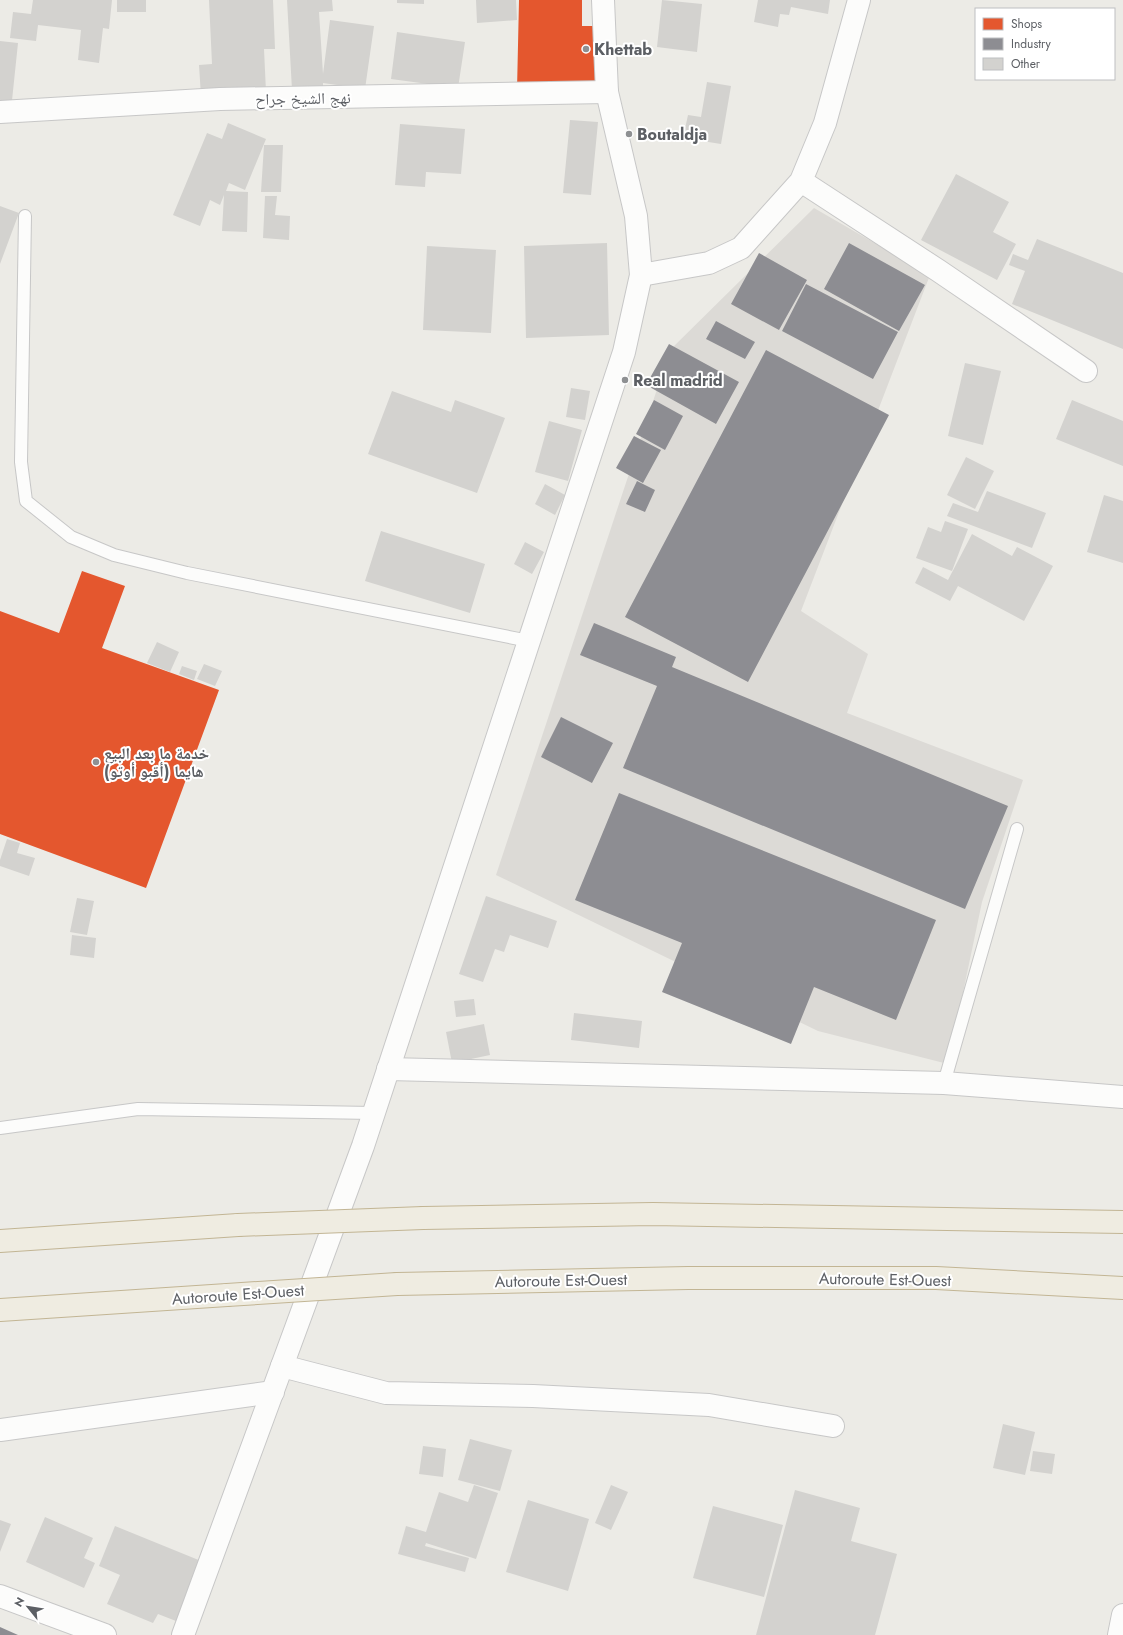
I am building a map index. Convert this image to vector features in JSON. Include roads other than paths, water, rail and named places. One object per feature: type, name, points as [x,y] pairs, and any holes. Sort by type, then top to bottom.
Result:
[{"type":"highway","points":[[0,1241],[238,1225],[423,1218],[653,1214],[1123,1222]]},
{"type":"highway","name":"Autoroute Est-Ouest","points":[[0,1310],[397,1284],[688,1278],[936,1278],[1123,1288]]},
{"type":"street","points":[[183,1635],[273,1392],[373,1113],[624,352],[641,275],[636,216],[607,92],[603,0]]},
{"type":"street","points":[[641,275],[709,263],[741,248],[801,181],[825,123],[859,0]]},
{"type":"street","name":"نهج الشيخ جراح","points":[[0,112],[220,99],[607,92]]},
{"type":"street","points":[[801,181],[939,271],[1086,371]]},
{"type":"street","points":[[388,1069],[944,1083],[1123,1097]]},
{"type":"street","points":[[282,1366],[386,1393],[533,1396],[709,1405],[834,1426]]},
{"type":"street","points":[[0,1430],[273,1392]]},
{"type":"street","points":[[0,1596],[104,1635]]},
{"type":"street","points":[[1119,1635],[1123,1616]]},
{"type":"lane","points":[[25,216],[21,462],[26,501],[72,537],[114,555],[186,573],[529,641]]},
{"type":"lane","points":[[944,1083],[1017,829]]},
{"type":"lane","points":[[0,1128],[138,1109],[373,1113]]},
{"type":"place","name":"Khettab","points":[[586,49]]},
{"type":"place","name":"Boutaldja","points":[[629,134]]},
{"type":"place","name":"Real madrid","points":[[625,380]]},
{"type":"place","name":"خدمة ما بعد البيع هايما (أقبو أوتو)","points":[[96,762]]}]
